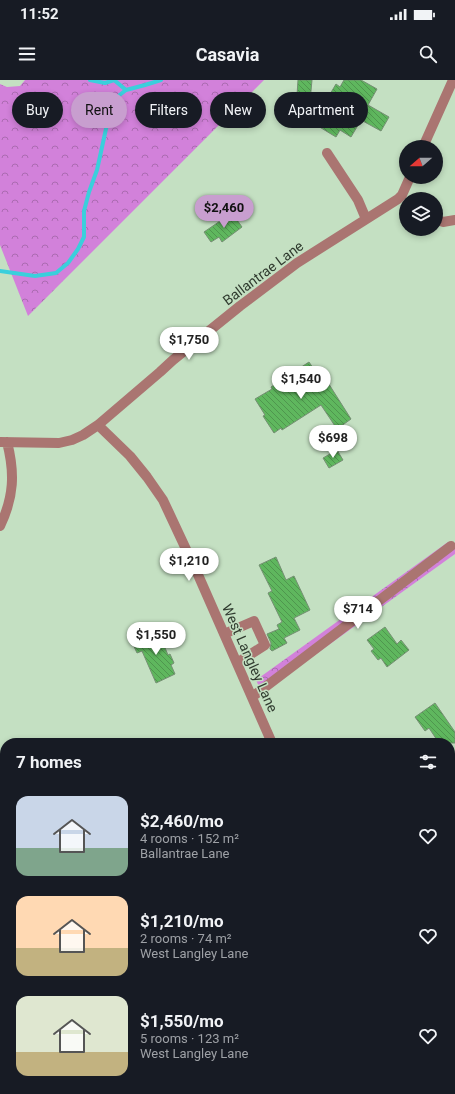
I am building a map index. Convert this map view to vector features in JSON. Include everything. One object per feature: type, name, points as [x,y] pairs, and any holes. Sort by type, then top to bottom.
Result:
[{"type":"street","points":[[426,140],[453,80]]},
{"type":"street","points":[[327,153],[358,200],[364,220]]},
{"type":"street","name":"Ballantrae Lane","points":[[4,442],[59,443],[72,440],[83,435],[98,425],[173,360],[240,306],[297,263],[399,198]]},
{"type":"street","points":[[443,222],[455,220]]},
{"type":"street","name":"West Langley Lane","points":[[98,425],[130,456],[163,500],[199,577],[270,738]]},
{"type":"street","points":[[0,526],[10,497],[13,479],[12,460],[4,442]]},
{"type":"street","points":[[252,697],[451,546]]},
{"type":"street","points":[[224,634],[254,621],[265,645],[237,663]]},
{"type":"green space","points":[[25,80],[264,80],[252,92],[210,92],[210,128],[216,128],[28,316],[0,245],[0,84],[7,87],[20,86]]},
{"type":"green space","points":[[448,542],[455,544],[455,554],[262,693],[256,680]]},
{"type":"building","points":[[298,80],[312,80],[311,92],[297,92]]},
{"type":"building","points":[[344,80],[361,80],[377,89],[368,105],[368,92],[331,92],[336,84],[340,87]]},
{"type":"building","points":[[368,105],[389,117],[381,131],[368,124]]},
{"type":"building","points":[[321,128],[356,128],[351,137],[340,130],[336,137]]},
{"type":"building","points":[[232,213],[242,227],[222,242],[219,237],[211,242],[204,232]]},
{"type":"building","points":[[309,362],[323,380],[325,378],[351,419],[337,429],[321,405],[282,430],[281,428],[274,433],[263,416],[265,415],[255,399],[272,389],[271,387]]},
{"type":"building","points":[[337,450],[343,460],[329,468],[323,458]]},
{"type":"building","points":[[276,557],[286,580],[294,576],[310,610],[294,618],[300,630],[284,638],[287,643],[272,651],[270,649],[271,643],[267,634],[279,629],[277,625],[282,622],[268,593],[272,591],[259,565]]},
{"type":"building","points":[[385,627],[397,644],[401,640],[409,650],[387,667],[381,658],[378,660],[371,651],[374,649],[367,640]]},
{"type":"building","points":[[158,631],[168,655],[170,654],[174,663],[171,665],[175,674],[156,683],[142,651],[137,653],[132,642]]},
{"type":"building","points":[[435,703],[455,732],[455,738],[436,738],[429,728],[425,731],[415,717]]},
{"type":"waterway","points":[[90,80],[105,83],[114,80],[126,90]]},
{"type":"waterway","points":[[0,271],[35,276],[56,273],[68,263],[84,237],[84,211],[97,170],[111,106],[117,97],[126,90],[161,80]]}]
